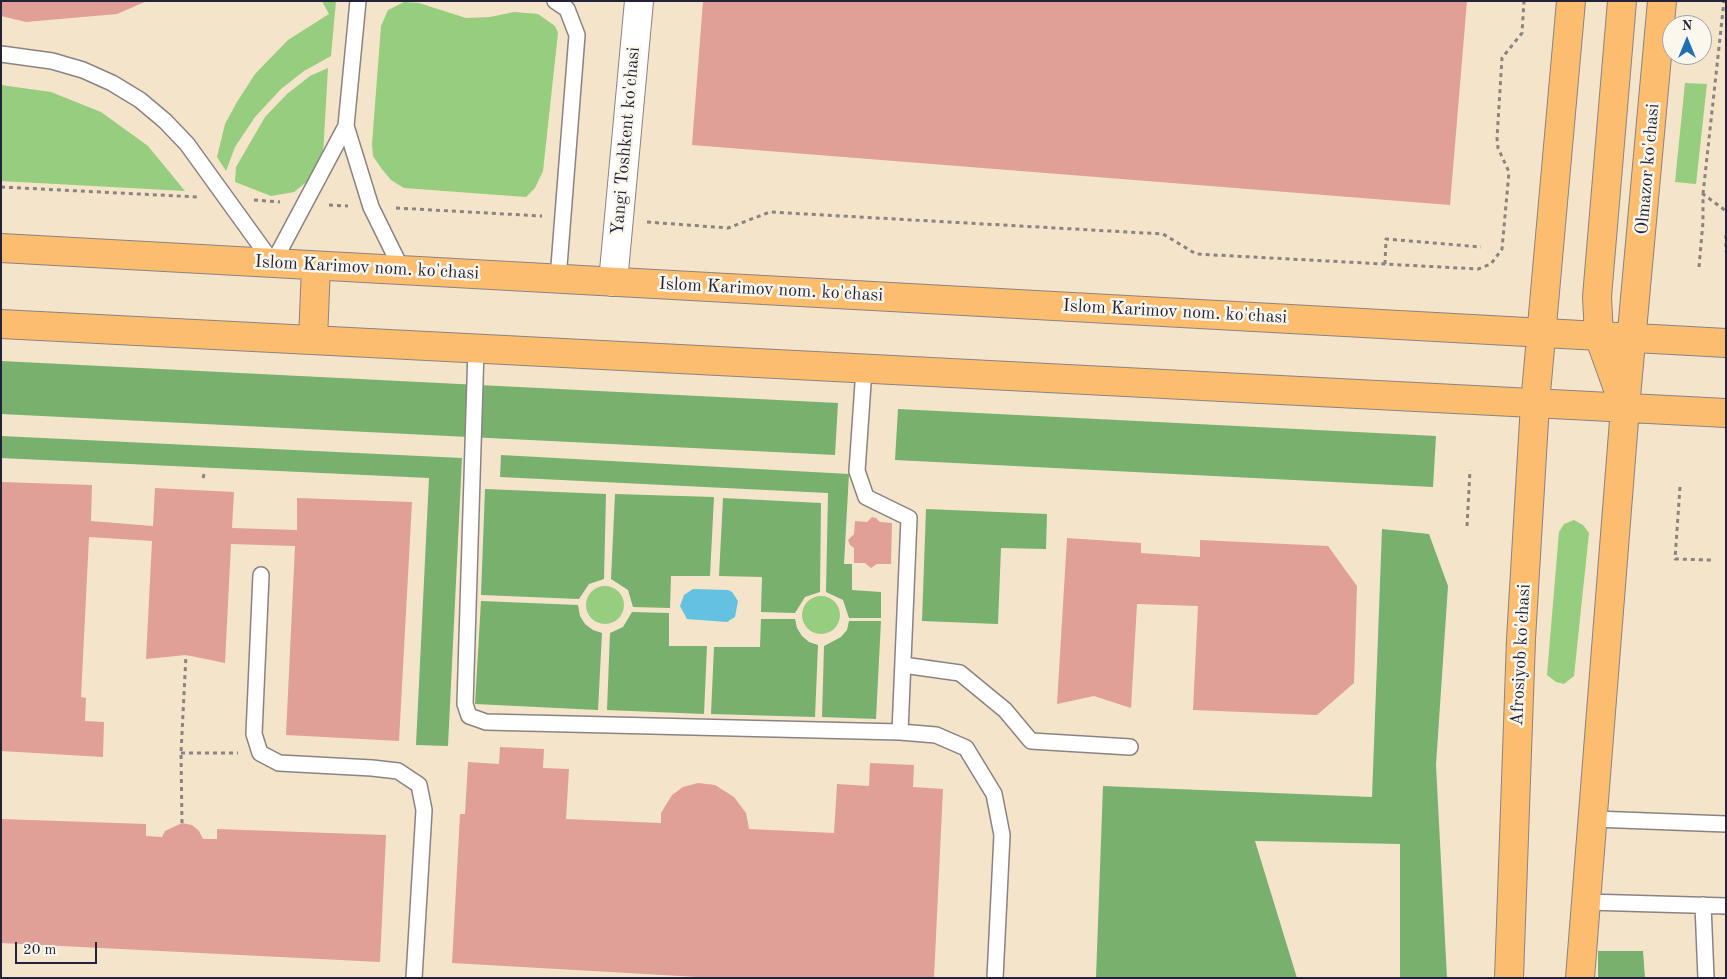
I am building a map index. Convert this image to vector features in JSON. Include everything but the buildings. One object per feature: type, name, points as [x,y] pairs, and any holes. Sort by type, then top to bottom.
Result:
[{"type":"main road","points":[[1541,332],[1571,1]]},
{"type":"main road","points":[[1622,1],[1598,288],[1599,336],[1625,408]]},
{"type":"main road","name":"Olmazor ko'chasi","points":[[1632,338],[1662,1]]},
{"type":"main road","name":"Islom Karimov nom. ko'chasi","points":[[1,248],[1632,338]]},
{"type":"main road","points":[[313,340],[316,266]]},
{"type":"main road","points":[[1,324],[1726,413]]},
{"type":"main road","name":"Afrosiyob ko'chasi","points":[[1509,978],[1521,639],[1541,332]]},
{"type":"main road","points":[[1580,978],[1632,338],[1726,343]]},
{"type":"street","name":"Yangi Toshkent ko'chasi","points":[[613,282],[639,1]]},
{"type":"lane","points":[[1,54],[52,60],[83,70],[140,100],[187,144],[273,263],[346,126],[358,1]]},
{"type":"lane","points":[[555,1],[567,9],[577,35],[558,279]]},
{"type":"lane","points":[[346,126],[371,207],[402,270]]},
{"type":"lane","points":[[476,349],[465,704],[469,716],[486,722],[900,732],[936,735],[966,748],[994,794],[1002,836],[995,978]]},
{"type":"lane","points":[[864,369],[857,471],[866,497],[909,518],[900,732]]},
{"type":"lane","points":[[261,575],[254,734],[260,753],[279,763],[398,771],[419,785],[424,810],[414,978]]},
{"type":"lane","points":[[903,665],[960,673],[1005,710],[1031,741],[1130,748]]},
{"type":"lane","points":[[1594,818],[1726,824]]},
{"type":"lane","points":[[1587,902],[1726,906]]},
{"type":"lane","points":[[1704,905],[1706,978]]},
{"type":"path","points":[[618,220],[728,228],[770,212],[1163,234],[1196,254],[1478,269],[1491,264],[1502,248],[1509,172],[1498,148],[1497,138],[1502,58],[1522,33],[1524,1]]},
{"type":"path","points":[[1699,267],[1704,222],[1703,194],[1724,1]]},
{"type":"path","points":[[1703,194],[1726,210]]},
{"type":"path","points":[[1726,235],[1726,252]]},
{"type":"path","points":[[1385,264],[1386,239],[1482,247]]},
{"type":"path","points":[[1467,526],[1470,470]]},
{"type":"path","points":[[203,478],[205,471]]},
{"type":"path","points":[[1680,486],[1675,559],[1711,560]]},
{"type":"path","points":[[182,823],[182,753],[186,655]]},
{"type":"path","points":[[182,753],[260,753]]},
{"type":"green space","points":[[322,1],[336,1],[331,56],[304,71],[281,89],[255,117],[235,147],[226,171],[217,157],[225,124],[237,102],[255,74],[288,40],[329,14]]},
{"type":"green space","points":[[404,2],[419,3],[466,18],[490,17],[514,12],[538,14],[555,26],[558,33],[543,171],[535,188],[526,197],[404,188],[391,180],[373,156],[372,144],[381,26],[388,10]]},
{"type":"green space","points":[[328,68],[323,155],[314,176],[294,192],[271,196],[235,182],[236,167],[265,117],[287,94],[310,76]]},
{"type":"green space","points":[[1685,83],[1707,84],[1696,184],[1675,182]]},
{"type":"green space","points":[[1,85],[51,92],[101,112],[148,146],[185,191],[1,181]]},
{"type":"green space","points":[[1,361],[838,403],[835,455],[1,414]]},
{"type":"green space","points":[[898,409],[1436,436],[1433,487],[895,460]]},
{"type":"green space","points":[[1,436],[462,458],[448,746],[416,745],[429,478],[1,458]]},
{"type":"green space","points":[[501,455],[849,474],[844,564],[852,564],[852,590],[881,592],[881,618],[849,618],[843,600],[826,592],[828,493],[500,477]]},
{"type":"green space","points":[[485,489],[606,494],[604,579],[589,584],[579,599],[481,595]]},
{"type":"green space","points":[[615,494],[714,497],[710,576],[671,576],[670,608],[633,607],[628,590],[611,579]]},
{"type":"green space","points":[[723,498],[821,503],[820,592],[805,597],[795,613],[761,612],[762,577],[719,576]]},
{"type":"green space","points":[[926,509],[1047,514],[1046,549],[1001,548],[998,624],[922,621]]},
{"type":"green space","points":[[1574,520],[1583,525],[1589,533],[1574,676],[1564,684],[1556,682],[1547,675],[1559,532],[1564,524]]},
{"type":"green space","points":[[1382,529],[1429,534],[1448,586],[1436,765],[1447,978],[1400,978],[1400,844],[1255,841],[1297,978],[1096,978],[1103,786],[1372,797]]},
{"type":"green space","points":[[605,586],[612,587],[618,592],[623,598],[623,612],[618,618],[612,623],[605,624],[598,623],[592,618],[587,612],[586,605],[587,598],[592,592],[598,587]]},
{"type":"green space","points":[[821,596],[828,597],[834,602],[839,608],[839,622],[834,628],[828,633],[821,634],[814,633],[808,628],[803,622],[802,615],[803,608],[808,602],[814,597]]},
{"type":"green space","points":[[481,601],[578,605],[580,616],[585,624],[593,630],[602,633],[598,710],[475,704]]},
{"type":"green space","points":[[632,612],[669,613],[669,646],[707,646],[704,714],[607,710],[610,633],[623,627]]},
{"type":"green space","points":[[761,619],[795,619],[797,628],[802,636],[809,642],[818,645],[815,717],[711,714],[714,647],[760,647]]},
{"type":"green space","points":[[849,621],[881,621],[876,719],[822,717],[824,646],[841,637],[847,630]]},
{"type":"green space","points":[[1598,951],[1643,951],[1645,978],[1598,978]]},
{"type":"water","points":[[693,589],[728,590],[732,592],[738,601],[735,617],[727,622],[687,619],[680,606],[684,595]]}]
